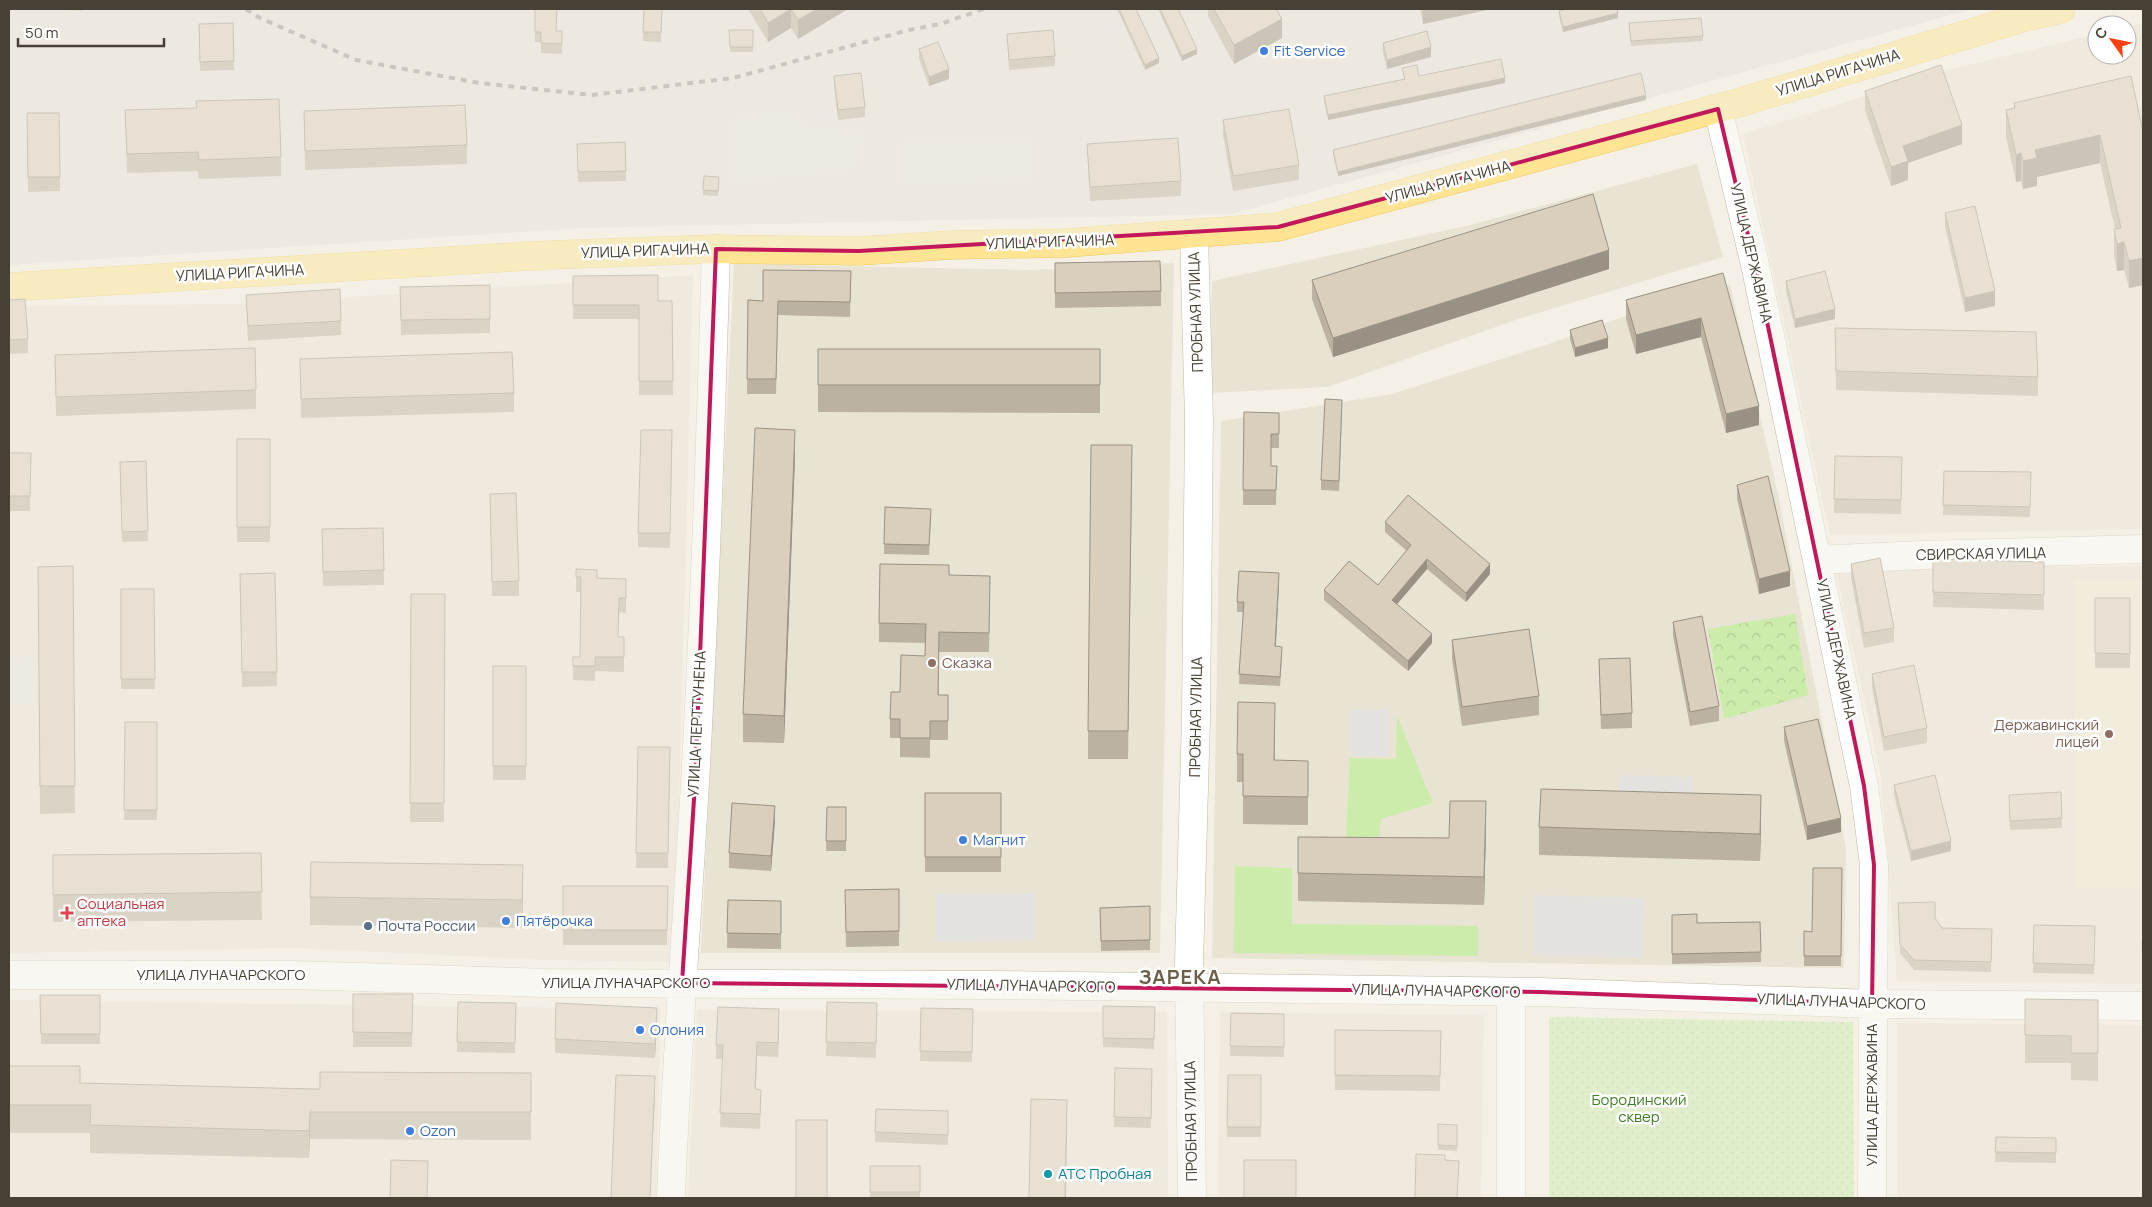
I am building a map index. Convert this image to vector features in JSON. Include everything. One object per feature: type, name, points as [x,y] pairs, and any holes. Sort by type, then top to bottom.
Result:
[{"type":"main road","name":"УЛИЦА РИГАЧИНА","points":[[9,287],[538,256],[716,249],[859,251],[1067,243],[1194,235],[1278,227],[1718,109],[2025,17],[2061,9]]},
{"type":"street","name":"УЛИЦА ДЕРЖАВИНА","points":[[1718,109],[1756,269],[1864,786],[1874,865],[1872,1198]]},
{"type":"street","name":"ПРОБНАЯ УЛИЦА","points":[[1192,1198],[1189,988],[1196,718],[1199,419],[1194,235]]},
{"type":"street","name":"УЛИЦА ПЕРТТУНЕНА","points":[[671,1198],[675,1082],[696,745],[711,433],[716,249]]},
{"type":"street","name":"СВИРСКАЯ УЛИЦА","points":[[1818,560],[2143,549]]},
{"type":"street","name":"УЛИЦА ЛУНАЧАРСКОГО","points":[[9,974],[293,976],[546,983],[1511,992],[1872,1004],[2143,1006]]},
{"type":"street","points":[[1511,992],[1511,1198]]},
{"type":"highlighted area","points":[[1718,109],[1756,269],[1864,786],[1874,865],[1872,1004],[1540,992],[682,983],[695,784],[716,249],[859,251],[1278,227]]},
{"type":"shaded area","points":[[9,9],[1972,9],[1231,214],[585,228],[9,265]]},
{"type":"shaded area","points":[[2143,23],[2143,529],[1830,535],[1743,134],[1948,70],[2087,36],[2087,65],[2137,65],[2137,24]]},
{"type":"shaded area","points":[[791,109],[815,128],[868,129],[857,171],[730,185],[730,115]]},
{"type":"shaded area","points":[[1032,137],[1033,183],[899,185],[898,139]]},
{"type":"shaded area","points":[[1697,164],[1723,257],[1518,319],[1328,387],[1210,393],[1212,281],[1466,226]]},
{"type":"shaded area","points":[[1174,263],[1160,953],[701,953],[734,264],[1033,270]]},
{"type":"shaded area","points":[[693,275],[677,877],[670,962],[549,960],[294,948],[9,953],[9,306],[237,304]]},
{"type":"shaded area","points":[[1730,285],[1778,494],[1846,848],[1844,968],[1212,958],[1221,421],[1392,394],[1549,344],[1620,318]]},
{"type":"shaded area","points":[[2143,566],[2143,984],[1897,981],[1881,776],[1835,567]]},
{"type":"shaded area","name":"Державинский лицей","points":[[2143,579],[2143,889],[2076,889],[2075,580]]},
{"type":"shaded area","points":[[32,656],[33,704],[9,705],[9,657]]},
{"type":"shaded area","points":[[1351,709],[1389,709],[1389,756],[1351,756]]},
{"type":"shaded area","points":[[1620,775],[1693,777],[1693,804],[1617,803]]},
{"type":"shaded area","points":[[936,893],[1034,893],[1034,940],[936,942]]},
{"type":"shaded area","points":[[1534,895],[1644,898],[1642,958],[1533,955]]},
{"type":"shaded area","points":[[9,1000],[661,1009],[656,1198],[9,1198]]},
{"type":"shaded area","points":[[697,1010],[1167,1012],[1168,1198],[688,1198]]},
{"type":"shaded area","points":[[1220,1012],[1484,1015],[1481,1198],[1218,1198]]},
{"type":"shaded area","points":[[1898,1023],[2143,1025],[2143,1198],[1897,1198]]},
{"type":"green space","points":[[1795,614],[1808,695],[1724,719],[1708,629]]},
{"type":"green space","points":[[1397,716],[1433,803],[1381,819],[1379,840],[1346,838],[1350,758],[1396,759]]},
{"type":"green space","points":[[1235,866],[1292,868],[1292,924],[1478,926],[1478,956],[1234,953]]},
{"type":"green space","name":"Бородинский сквер","points":[[1549,1017],[1853,1022],[1854,1198],[1549,1198]]},
{"type":"building","points":[[535,9],[557,9],[556,31],[562,31],[562,44],[541,43],[541,32],[535,32]]},
{"type":"building","points":[[644,9],[662,9],[661,32],[643,32]]},
{"type":"building","points":[[760,9],[791,9],[768,23]]},
{"type":"building","points":[[791,9],[817,9],[798,20]]},
{"type":"building","points":[[1119,9],[1136,9],[1159,58],[1145,65]]},
{"type":"building","points":[[1160,9],[1178,9],[1197,49],[1182,56]]},
{"type":"building","points":[[1214,9],[1276,9],[1282,19],[1234,45]]},
{"type":"building","points":[[1567,9],[1617,9],[1618,13],[1563,27],[1559,11]]},
{"type":"building","points":[[1701,18],[1703,36],[1631,41],[1629,23]]},
{"type":"building","points":[[233,23],[234,61],[200,62],[199,24]]},
{"type":"building","points":[[729,30],[753,30],[753,47],[730,47]]},
{"type":"building","points":[[1053,30],[1055,56],[1009,60],[1007,34]]},
{"type":"building","points":[[1427,31],[1431,47],[1387,60],[1383,43]]},
{"type":"building","points":[[938,42],[949,69],[929,77],[919,49]]},
{"type":"building","points":[[1501,59],[1505,78],[1328,115],[1324,96],[1405,79],[1402,68],[1417,65],[1419,76]]},
{"type":"building","points":[[1941,65],[1962,125],[1903,146],[1908,161],[1891,167],[1865,91]]},
{"type":"building","points":[[861,73],[865,107],[838,110],[834,76]]},
{"type":"building","points":[[1641,73],[1646,95],[1338,172],[1333,150]]},
{"type":"building","points":[[2131,76],[2143,132],[2143,258],[2129,261],[2124,242],[2117,244],[2114,229],[2121,228],[2100,135],[2035,150],[2037,158],[2023,161],[2021,153],[2016,155],[2006,110],[2015,108],[2014,103]]},
{"type":"building","points":[[279,99],[281,157],[199,160],[198,152],[127,154],[125,110],[197,108],[196,101]]},
{"type":"building","points":[[465,105],[467,145],[305,151],[304,111]]},
{"type":"building","points":[[1289,109],[1299,165],[1233,176],[1223,120]]},
{"type":"building","points":[[27,113],[59,113],[60,177],[28,177]]},
{"type":"building","points":[[1178,138],[1181,181],[1090,187],[1087,144]]},
{"type":"building","points":[[625,142],[626,171],[578,172],[577,144]]},
{"type":"building","points":[[704,176],[719,177],[718,191],[703,190]]},
{"type":"building","points":[[1593,194],[1609,250],[1333,338],[1312,280]]},
{"type":"building","points":[[1975,206],[1995,291],[1965,298],[1945,213]]},
{"type":"building","points":[[1160,261],[1161,291],[1055,293],[1055,263]]},
{"type":"building","points":[[763,270],[851,271],[850,302],[778,301],[776,379],[747,379],[748,300],[763,301]]},
{"type":"building","points":[[1825,271],[1835,309],[1795,319],[1786,281]]},
{"type":"building","points":[[1723,273],[1759,406],[1726,414],[1701,318],[1636,335],[1626,300]]},
{"type":"building","points":[[658,275],[658,301],[672,301],[673,381],[639,381],[639,305],[573,305],[573,276]]},
{"type":"building","points":[[490,285],[490,319],[401,320],[400,287]]},
{"type":"building","points":[[340,289],[341,321],[248,326],[246,295]]},
{"type":"building","points":[[25,299],[28,339],[9,340],[9,300]]},
{"type":"building","points":[[1602,320],[1608,338],[1575,348],[1570,330]]},
{"type":"building","points":[[1835,328],[2036,332],[2038,377],[1836,371]]},
{"type":"building","points":[[255,348],[256,390],[56,397],[55,355]]},
{"type":"building","points":[[818,349],[1100,349],[1100,385],[818,385]]},
{"type":"building","points":[[512,352],[514,393],[301,399],[300,359]]},
{"type":"building","points":[[1325,399],[1342,400],[1339,481],[1321,480]]},
{"type":"building","points":[[1244,412],[1279,413],[1279,434],[1271,434],[1271,466],[1277,466],[1276,490],[1243,490]]},
{"type":"building","points":[[755,428],[795,430],[784,716],[743,714]]},
{"type":"building","points":[[641,430],[672,430],[670,533],[638,533]]},
{"type":"building","points":[[237,439],[270,439],[270,527],[237,527]]},
{"type":"building","points":[[1091,445],[1132,445],[1128,731],[1088,731]]},
{"type":"building","points":[[9,453],[31,453],[30,496],[9,496]]},
{"type":"building","points":[[1835,456],[1902,457],[1901,500],[1834,499]]},
{"type":"building","points":[[146,461],[148,531],[122,532],[120,462]]},
{"type":"building","points":[[1944,471],[2031,472],[2030,507],[1943,505]]},
{"type":"building","points":[[1768,476],[1790,571],[1759,579],[1737,485]]},
{"type":"building","points":[[516,493],[519,581],[492,582],[490,494]]},
{"type":"building","points":[[1408,495],[1490,564],[1466,593],[1427,559],[1392,600],[1432,634],[1408,661],[1324,590],[1349,561],[1378,585],[1411,545],[1385,522]]},
{"type":"building","points":[[885,507],[931,509],[929,545],[884,544]]},
{"type":"building","points":[[383,528],[384,570],[323,572],[322,529]]},
{"type":"building","points":[[1880,558],[1894,628],[1864,633],[1851,564]]},
{"type":"building","points":[[1933,559],[2044,562],[2044,595],[1933,592]]},
{"type":"building","name":"Сказка","points":[[880,564],[949,565],[949,575],[990,576],[989,633],[939,632],[938,695],[948,695],[948,721],[930,721],[930,738],[900,738],[900,719],[890,719],[891,692],[900,692],[901,655],[925,656],[926,624],[879,623]]},
{"type":"building","points":[[73,566],[75,786],[40,786],[38,567]]},
{"type":"building","points":[[576,569],[597,570],[597,578],[626,579],[626,598],[619,598],[618,637],[624,637],[624,657],[595,657],[595,666],[573,666],[573,657],[580,657],[581,577],[576,577]]},
{"type":"building","points":[[1239,571],[1279,573],[1275,646],[1282,647],[1280,677],[1239,674],[1244,602],[1237,602]]},
{"type":"building","points":[[275,573],[277,672],[242,672],[240,574]]},
{"type":"building","points":[[121,589],[154,589],[155,679],[121,679]]},
{"type":"building","points":[[411,594],[445,594],[444,803],[410,803]]},
{"type":"building","points":[[2095,598],[2130,598],[2130,654],[2095,653]]},
{"type":"building","points":[[1702,616],[1719,706],[1690,712],[1673,622]]},
{"type":"building","points":[[1529,629],[1539,696],[1462,707],[1452,640]]},
{"type":"building","points":[[1630,658],[1632,713],[1601,715],[1599,659]]},
{"type":"building","points":[[1914,665],[1927,728],[1884,737],[1872,674]]},
{"type":"building","points":[[493,666],[526,666],[526,766],[493,766]]},
{"type":"building","points":[[1238,702],[1275,703],[1274,760],[1308,761],[1308,797],[1243,796],[1243,754],[1237,754]]},
{"type":"building","points":[[1818,719],[1841,818],[1807,826],[1784,727]]},
{"type":"building","points":[[125,722],[157,722],[157,810],[124,810]]},
{"type":"building","points":[[638,747],[670,747],[668,853],[636,853]]},
{"type":"building","points":[[1935,775],[1951,841],[1911,851],[1894,785]]},
{"type":"building","points":[[1541,789],[1761,795],[1760,834],[1539,827]]},
{"type":"building","points":[[2061,792],[2062,818],[2010,821],[2009,795]]},
{"type":"building","name":"Магнит","points":[[925,793],[1001,793],[1001,857],[925,857]]},
{"type":"building","points":[[1450,801],[1486,801],[1484,877],[1298,873],[1298,837],[1449,838]]},
{"type":"building","points":[[732,803],[775,806],[771,856],[729,853]]},
{"type":"building","points":[[827,807],[846,807],[846,841],[826,841]]},
{"type":"building","points":[[261,853],[262,892],[53,895],[53,855]]},
{"type":"building","points":[[311,862],[523,865],[522,900],[310,897]]},
{"type":"building","points":[[1813,868],[1842,868],[1841,956],[1804,956],[1804,931],[1812,932]]},
{"type":"building","points":[[563,886],[668,886],[667,930],[563,930]]},
{"type":"building","points":[[899,889],[899,931],[846,932],[845,890]]},
{"type":"building","points":[[728,900],[781,901],[781,934],[727,933]]},
{"type":"building","points":[[1935,902],[1935,918],[1942,928],[1992,929],[1991,962],[1914,960],[1900,944],[1898,903]]},
{"type":"building","points":[[1150,906],[1150,940],[1101,941],[1100,908]]},
{"type":"building","points":[[1697,914],[1697,923],[1760,922],[1761,952],[1672,954],[1672,915]]},
{"type":"building","points":[[2034,925],[2095,926],[2094,965],[2033,963]]},
{"type":"building","points":[[353,994],[413,994],[412,1033],[353,1032]]},
{"type":"building","points":[[40,995],[100,995],[100,1034],[41,1034]]},
{"type":"building","points":[[2025,999],[2098,1000],[2098,1053],[2071,1053],[2071,1036],[2025,1035]]},
{"type":"building","points":[[458,1002],[516,1003],[515,1043],[457,1042]]},
{"type":"building","points":[[827,1002],[877,1003],[876,1043],[826,1042]]},
{"type":"building","points":[[556,1003],[657,1008],[655,1044],[555,1039]]},
{"type":"building","points":[[1103,1006],[1155,1007],[1154,1039],[1103,1038]]},
{"type":"building","points":[[718,1007],[779,1009],[778,1043],[757,1042],[755,1089],[761,1090],[760,1114],[720,1113],[723,1045],[716,1045]]},
{"type":"building","points":[[921,1008],[973,1009],[972,1052],[920,1051]]},
{"type":"building","points":[[1231,1013],[1284,1014],[1284,1047],[1230,1046]]},
{"type":"building","points":[[1335,1030],[1441,1031],[1440,1076],[1335,1075]]},
{"type":"building","points":[[9,1066],[80,1066],[80,1083],[310,1089],[320,1089],[320,1072],[531,1073],[531,1112],[310,1112],[309,1131],[90,1125],[91,1105],[9,1105]]},
{"type":"building","points":[[1115,1068],[1152,1069],[1151,1118],[1114,1117]]},
{"type":"building","points":[[616,1075],[655,1076],[650,1198],[611,1198]]},
{"type":"building","points":[[1228,1075],[1261,1075],[1261,1127],[1227,1127]]},
{"type":"building","name":"АТС Пробная","points":[[1031,1099],[1067,1100],[1065,1198],[1029,1198]]},
{"type":"building","points":[[876,1109],[948,1111],[948,1135],[875,1132]]},
{"type":"building","points":[[796,1120],[827,1120],[827,1198],[796,1198]]},
{"type":"building","points":[[1438,1124],[1457,1125],[1457,1146],[1438,1145]]},
{"type":"building","points":[[1996,1137],[2056,1138],[2056,1153],[1995,1152]]},
{"type":"building","points":[[1416,1154],[1445,1155],[1445,1160],[1459,1161],[1457,1198],[1415,1198]]},
{"type":"building","points":[[391,1160],[428,1161],[427,1198],[390,1198]]},
{"type":"building","points":[[1244,1160],[1296,1160],[1296,1198],[1244,1198]]},
{"type":"building","points":[[870,1166],[920,1166],[920,1192],[870,1192]]},
{"type":"railway","points":[[246,9],[260,18],[356,60],[479,83],[592,95],[733,78],[909,30],[940,24],[984,9]]},
{"type":"place","name":"Fit Service","points":[[1264,51]]},
{"type":"place","name":"Сказка","points":[[932,663]]},
{"type":"place","name":"Державинский лицей","points":[[2109,734]]},
{"type":"place","name":"Магнит","points":[[963,840]]},
{"type":"place","name":"Социальная аптека","points":[[67,913]]},
{"type":"place","name":"Пятёрочка","points":[[506,921]]},
{"type":"place","name":"Почта России","points":[[368,926]]},
{"type":"place","name":"Олония","points":[[640,1030]]},
{"type":"place","name":"Ozon","points":[[410,1131]]},
{"type":"place","name":"АТС Пробная","points":[[1048,1174]]},
{"type":"district","name":"ЗАРЕКА","points":[[1180,977]]}]
